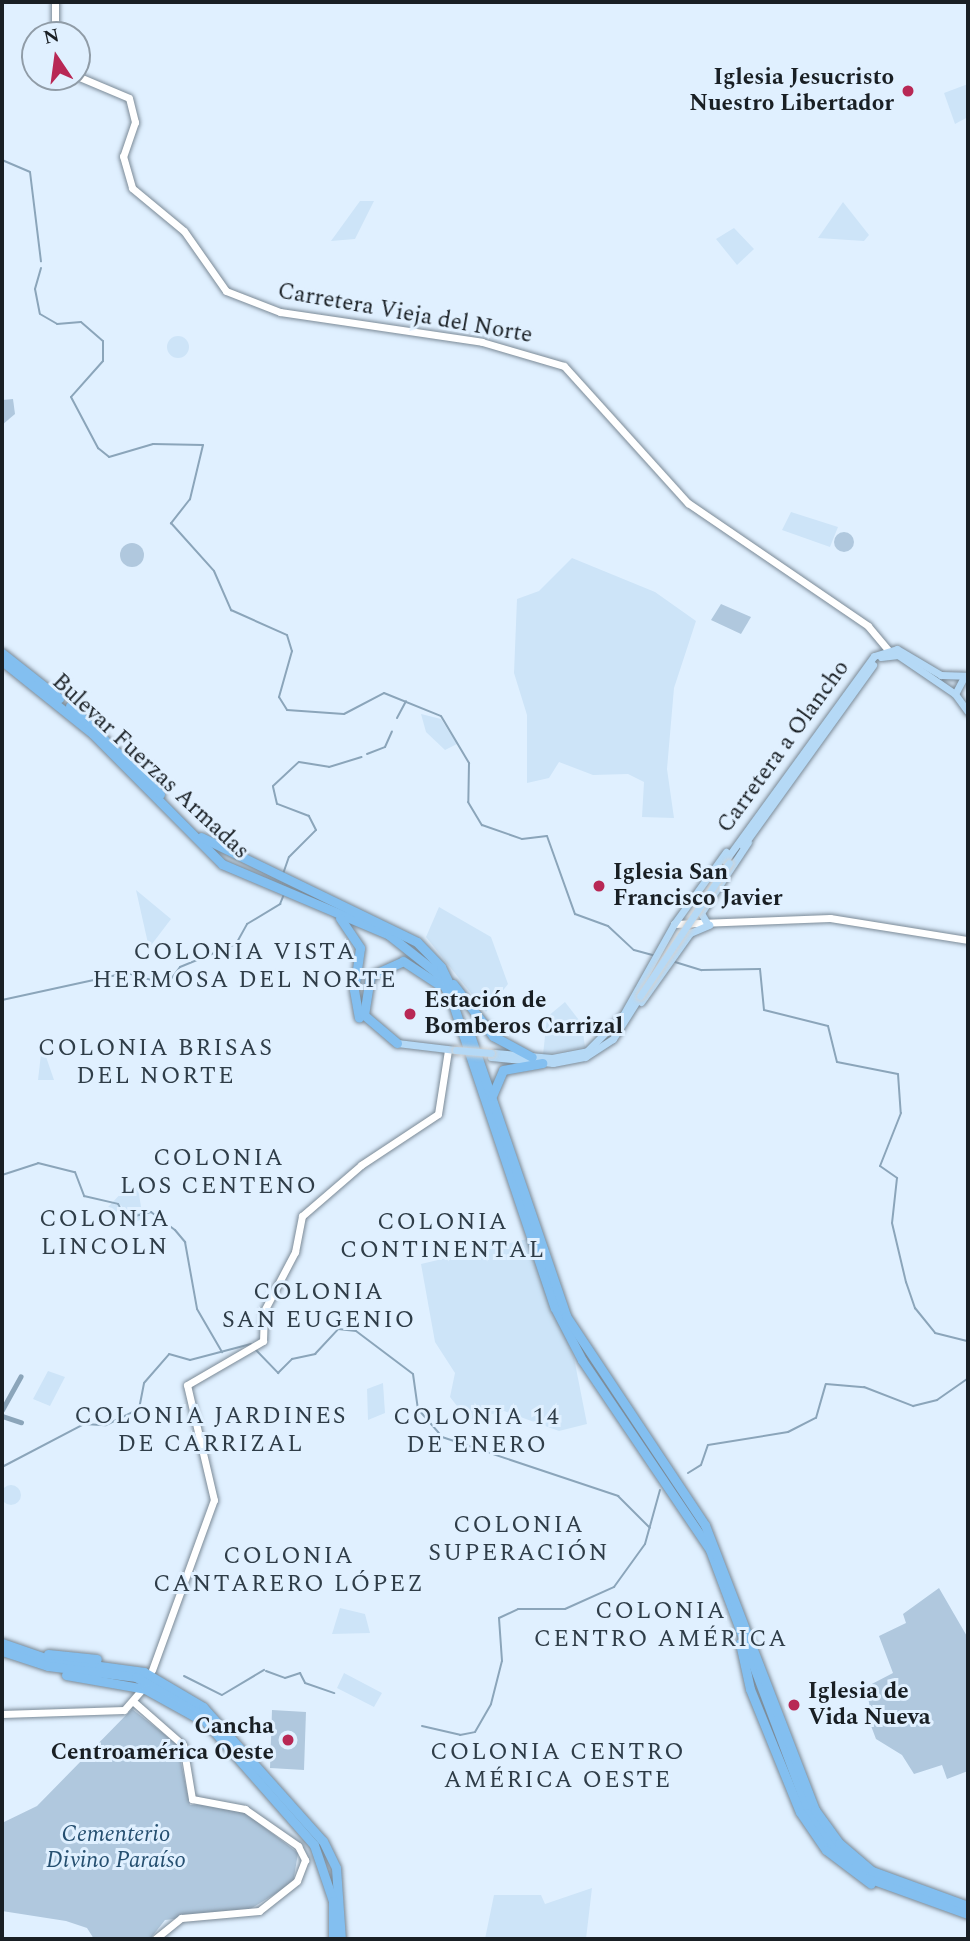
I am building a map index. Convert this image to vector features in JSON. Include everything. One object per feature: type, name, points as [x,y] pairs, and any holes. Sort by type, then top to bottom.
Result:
[{"type":"highway","name":"Bulevar Fuerzas Armadas","points":[[2,653],[88,721],[205,840],[403,934],[448,979],[492,1098],[566,1316],[705,1525],[815,1810],[839,1843],[878,1875],[968,1906]]},
{"type":"highway","name":"Bulevar Fuerzas Armadas","points":[[2,662],[92,733],[243,878],[333,912],[408,945],[451,998],[561,1323],[686,1507],[739,1623],[750,1689],[800,1812],[841,1865],[888,1889],[968,1914]]},
{"type":"highway","points":[[243,878],[255,875],[251,862]]},
{"type":"highway","points":[[264,886],[262,873],[271,872]]},
{"type":"highway","points":[[333,912],[358,941],[354,998],[360,1019],[373,1035],[397,1043]]},
{"type":"highway","points":[[397,1043],[364,1015],[363,992],[375,971],[394,962],[411,963],[451,998]]},
{"type":"highway","points":[[448,979],[493,1035],[532,1057]]},
{"type":"highway","points":[[492,1098],[503,1070],[542,1063]]},
{"type":"highway","points":[[2,1643],[29,1652],[160,1678],[210,1713],[330,1854],[342,1903],[341,1939]]},
{"type":"highway","points":[[2,1652],[161,1687],[199,1714],[258,1771]]},
{"type":"highway","points":[[2,1652],[49,1672],[146,1687],[201,1721],[258,1771]]},
{"type":"highway","points":[[29,1652],[153,1669],[212,1709],[320,1857],[332,1901],[333,1939]]},
{"type":"main road","points":[[885,651],[907,653],[941,675],[966,676],[955,694]]},
{"type":"main road","name":"Carretera a Olancho","points":[[397,1043],[542,1063],[597,1051],[624,1018],[727,862],[885,651]]},
{"type":"main road","name":"Carretera a Olancho","points":[[751,830],[876,660],[898,655],[955,694],[968,712]]},
{"type":"main road","points":[[624,1018],[652,960],[674,924],[751,830]]},
{"type":"main road","points":[[624,1018],[669,962],[692,928],[709,925],[701,913],[751,830]]},
{"type":"main road","name":"Carretera a Olancho","points":[[491,1055],[532,1057],[587,1051],[624,1018]]},
{"type":"street","points":[[55,2],[55,21]]},
{"type":"street","name":"Carretera Vieja del Norte","points":[[91,82],[129,98],[135,122],[124,156],[132,188],[184,231],[226,291],[280,312],[482,342],[564,366],[688,503],[867,626],[882,643],[885,651]]},
{"type":"street","points":[[709,925],[830,918],[968,940]]},
{"type":"street","points":[[674,924],[692,928]]},
{"type":"street","points":[[153,1669],[214,1500],[187,1385],[258,1345],[265,1336],[264,1311],[296,1247],[302,1216],[362,1165],[438,1114],[452,1050]]},
{"type":"street","points":[[2,1714],[113,1713],[135,1703],[146,1687]]},
{"type":"street","points":[[135,1703],[183,1745],[192,1799],[245,1809],[298,1846],[306,1860],[297,1881],[259,1912],[181,1918],[155,1939]]},
{"type":"shaded area","points":[[968,84],[968,117],[955,124],[944,93]]},
{"type":"shaded area","points":[[360,201],[374,201],[355,239],[331,241]]},
{"type":"shaded area","points":[[843,202],[869,235],[864,241],[818,238]]},
{"type":"shaded area","points":[[734,228],[754,249],[737,265],[716,239]]},
{"type":"shaded area","points":[[178,336],[186,339],[189,347],[186,355],[178,358],[170,355],[167,347],[170,339]]},
{"type":"shaded area","points":[[791,512],[838,527],[830,547],[782,530]]},
{"type":"shaded area","points":[[572,558],[655,592],[696,621],[674,688],[667,769],[674,818],[642,817],[644,782],[628,774],[593,775],[559,762],[549,778],[527,783],[527,715],[514,673],[517,599],[539,591]]},
{"type":"shaded area","points":[[421,714],[441,719],[457,744],[445,750],[426,732]]},
{"type":"shaded area","points":[[136,890],[171,919],[149,948]]},
{"type":"shaded area","points":[[439,907],[491,937],[508,984],[486,1012],[426,937]]},
{"type":"shaded area","points":[[565,1002],[582,1024],[585,1047],[543,1055],[547,1017]]},
{"type":"shaded area","points":[[42,1045],[54,1080],[38,1080]]},
{"type":"shaded area","points":[[128,1186],[138,1188],[143,1219],[135,1222],[108,1207]]},
{"type":"shaded area","points":[[527,1239],[574,1358],[587,1424],[559,1431],[504,1411],[468,1420],[450,1397],[455,1373],[435,1342],[421,1264]]},
{"type":"shaded area","points":[[48,1371],[65,1377],[50,1406],[33,1399]]},
{"type":"shaded area","points":[[383,1383],[385,1413],[368,1420],[367,1389]]},
{"type":"shaded area","points":[[11,1485],[18,1488],[21,1495],[18,1502],[11,1505],[4,1502],[1,1495],[4,1488]]},
{"type":"shaded area","points":[[340,1608],[365,1614],[370,1633],[332,1634]]},
{"type":"shaded area","points":[[344,1673],[382,1693],[374,1707],[337,1688]]},
{"type":"shaded area","points":[[592,1888],[586,1939],[485,1939],[494,1895],[541,1895],[545,1904]]},
{"type":"green space","points":[[13,399],[15,414],[2,425],[2,400]]},
{"type":"green space","points":[[844,532],[851,535],[854,542],[851,549],[844,552],[837,549],[834,542],[837,535]]},
{"type":"green space","points":[[132,543],[143,550],[144,555],[137,566],[132,567],[121,560],[120,555],[127,544]]},
{"type":"green space","points":[[721,604],[751,617],[741,634],[711,620]]},
{"type":"green space","points":[[939,1588],[968,1638],[968,1771],[947,1779],[942,1765],[914,1774],[902,1755],[876,1739],[865,1710],[870,1708],[866,1687],[893,1673],[879,1636],[906,1623],[903,1614]]},
{"type":"green space","name":"Cementerio Divino Paraíso","points":[[132,1709],[177,1744],[190,1805],[219,1803],[244,1812],[298,1853],[293,1883],[247,1911],[165,1920],[150,1939],[94,1939],[87,1928],[66,1921],[2,1911],[2,1823],[37,1806]]},
{"type":"green space","name":"Cancha Centroamérica Oeste","points":[[272,1710],[306,1712],[304,1770],[270,1768]]},
{"type":"waterway","points":[[2,160],[30,172],[41,261]]},
{"type":"waterway","points":[[41,268],[35,289],[40,314],[57,324],[81,322],[103,341],[103,361],[71,397],[98,448],[109,457],[153,444],[203,445],[190,499],[171,523],[214,571],[231,610],[287,635],[292,651],[279,697],[287,710],[344,714],[384,693],[441,716],[469,763],[468,802],[482,825],[522,839],[547,836],[575,914],[608,926],[634,950],[653,955]]},
{"type":"waterway","points":[[397,718],[406,701]]},
{"type":"waterway","points":[[367,754],[385,747],[392,731]]},
{"type":"waterway","points":[[283,874],[289,857],[316,830],[309,816],[277,804],[273,786],[299,762],[329,767],[361,757]]},
{"type":"waterway","points":[[127,973],[159,982],[171,979],[180,967],[236,944],[247,924],[280,904],[284,894]]},
{"type":"waterway","points":[[675,962],[702,970],[760,969],[764,1010],[828,1026],[837,1062],[898,1074],[901,1113],[880,1166],[897,1178],[892,1223],[906,1282],[915,1308],[935,1333],[968,1341]]},
{"type":"waterway","points":[[2,1000],[121,974]]},
{"type":"waterway","points":[[2,1175],[38,1163],[75,1172],[84,1196],[118,1204],[127,1218],[151,1212],[175,1230],[185,1242],[197,1309],[222,1352]]},
{"type":"waterway","points":[[254,1348],[278,1373],[292,1359],[315,1354],[338,1329],[356,1331],[413,1374],[418,1409],[442,1437],[618,1496],[650,1528]]},
{"type":"waterway","points":[[2,1467],[84,1424],[106,1425],[139,1409],[144,1383],[169,1354],[190,1360],[251,1344]]},
{"type":"waterway","points":[[2,1410],[20,1377]]},
{"type":"waterway","points":[[688,1473],[701,1465],[708,1445],[788,1432],[816,1418],[826,1384],[864,1387],[913,1406],[937,1400],[968,1378]]},
{"type":"waterway","points":[[2,1416],[21,1422]]},
{"type":"waterway","points":[[422,1726],[460,1735],[475,1732],[491,1704],[502,1661],[499,1618],[518,1609],[565,1609],[614,1587],[645,1544],[660,1490]]},
{"type":"waterway","points":[[184,1676],[222,1695],[264,1670]]},
{"type":"waterway","points":[[266,1671],[285,1678],[300,1673],[305,1683],[334,1693]]},
{"type":"place","name":"Iglesia Jesucristo Nuestro Libertador","points":[[908,91]]},
{"type":"place","name":"Iglesia San Francisco Javier","points":[[599,886]]},
{"type":"place","name":"Estación de Bomberos Carrizal","points":[[410,1014]]},
{"type":"place","name":"Iglesia de Vida Nueva","points":[[794,1705]]},
{"type":"place","name":"Cancha Centroamérica Oeste","points":[[288,1740]]},
{"type":"district","name":"COLONIA VISTA HERMOSA DEL NORTE","points":[[245,967]]},
{"type":"district","name":"COLONIA BRISAS DEL NORTE","points":[[156,1063]]},
{"type":"district","name":"COLONIA LOS CENTENO","points":[[219,1173]]},
{"type":"district","name":"COLONIA LINCOLN","points":[[105,1234]]},
{"type":"district","name":"COLONIA CONTINENTAL","points":[[443,1237]]},
{"type":"district","name":"COLONIA SAN EUGENIO","points":[[319,1307]]},
{"type":"district","name":"COLONIA JARDINES DE CARRIZAL","points":[[211,1431]]},
{"type":"district","name":"COLONIA 14 DE ENERO","points":[[477,1432]]},
{"type":"district","name":"COLONIA SUPERACIÓN","points":[[519,1540]]},
{"type":"district","name":"COLONIA CANTARERO LÓPEZ","points":[[289,1571]]},
{"type":"district","name":"COLONIA CENTRO AMÉRICA","points":[[661,1626]]},
{"type":"district","name":"COLONIA CENTRO AMÉRICA OESTE","points":[[558,1767]]}]
